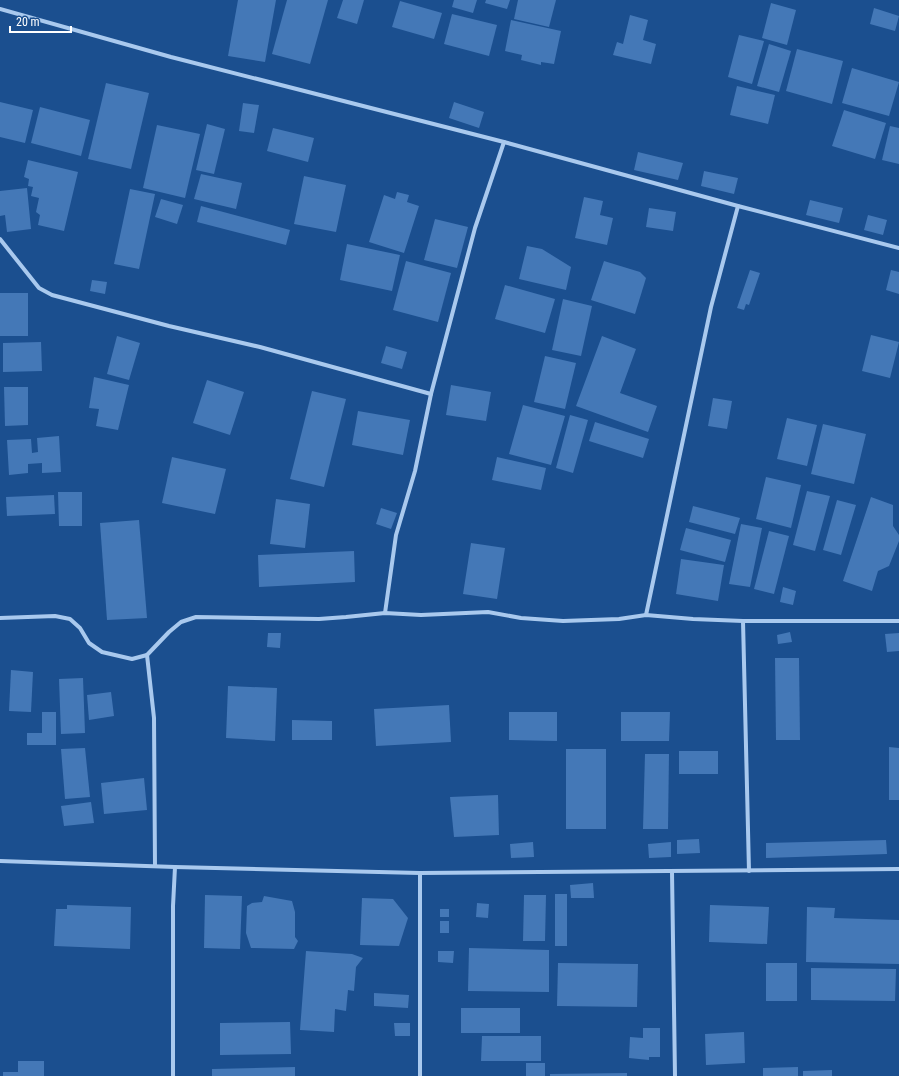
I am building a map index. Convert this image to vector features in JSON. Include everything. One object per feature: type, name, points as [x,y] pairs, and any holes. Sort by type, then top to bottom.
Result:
[{"type":"street","points":[[0,9],[171,57],[504,142],[899,248]]},
{"type":"street","points":[[384,613],[396,535],[415,471],[431,394],[475,228],[504,142]]},
{"type":"street","points":[[646,615],[712,307],[738,206]]},
{"type":"street","points":[[0,239],[39,288],[52,295],[169,326],[260,347],[431,394]]},
{"type":"street","points":[[0,618],[55,616],[70,619],[80,628],[89,643],[102,652],[132,659],[147,655],[181,622],[196,618],[319,619],[346,618],[384,613],[421,615],[488,612],[521,618],[563,621],[619,619],[646,615],[743,621],[899,620]]},
{"type":"street","points":[[743,621],[749,871]]},
{"type":"street","points":[[147,655],[154,718],[155,866]]},
{"type":"street","points":[[0,861],[420,873],[899,869]]},
{"type":"street","points":[[173,1076],[173,906],[175,867]]},
{"type":"street","points":[[672,872],[675,1076]]},
{"type":"street","points":[[420,873],[420,1076]]},
{"type":"building","points":[[238,0],[276,0],[265,62],[228,56]]},
{"type":"building","points":[[287,0],[328,0],[310,64],[272,54]]},
{"type":"building","points":[[343,0],[364,0],[357,24],[337,18]]},
{"type":"building","points":[[454,0],[477,0],[473,13],[452,7]]},
{"type":"building","points":[[486,0],[510,0],[507,9],[485,3]]},
{"type":"building","points":[[518,0],[556,0],[549,27],[514,19]]},
{"type":"building","points":[[400,1],[442,13],[434,39],[392,27]]},
{"type":"building","points":[[771,3],[796,10],[787,45],[762,38]]},
{"type":"building","points":[[874,8],[899,16],[895,31],[870,24]]},
{"type":"building","points":[[452,14],[497,25],[489,56],[444,44]]},
{"type":"building","points":[[630,15],[648,20],[643,40],[656,44],[651,64],[613,55],[617,42],[623,44]]},
{"type":"building","points":[[511,20],[561,31],[554,64],[541,62],[541,65],[521,60],[522,55],[505,51]]},
{"type":"building","points":[[739,35],[764,41],[752,84],[728,77]]},
{"type":"building","points":[[769,44],[791,51],[779,92],[757,86]]},
{"type":"building","points":[[797,49],[843,61],[832,104],[786,91]]},
{"type":"building","points":[[852,68],[899,82],[889,116],[842,103]]},
{"type":"building","points":[[106,83],[149,93],[131,169],[88,159]]},
{"type":"building","points":[[737,86],[775,95],[768,124],[730,115]]},
{"type":"building","points":[[0,102],[33,110],[25,143],[0,137]]},
{"type":"building","points":[[454,102],[484,112],[479,128],[449,118]]},
{"type":"building","points":[[243,103],[259,105],[254,133],[239,131]]},
{"type":"building","points":[[40,107],[90,120],[81,156],[31,143]]},
{"type":"building","points":[[844,110],[886,123],[875,159],[832,146]]},
{"type":"building","points":[[207,124],[225,129],[214,174],[196,170]]},
{"type":"building","points":[[157,125],[200,134],[185,198],[143,188]]},
{"type":"building","points":[[890,126],[899,128],[899,164],[882,160]]},
{"type":"building","points":[[273,128],[314,138],[308,162],[267,151]]},
{"type":"building","points":[[638,152],[683,163],[678,180],[634,170]]},
{"type":"building","points":[[28,160],[78,172],[64,231],[38,225],[40,215],[36,212],[39,198],[31,196],[33,187],[28,186],[29,179],[24,177]]},
{"type":"building","points":[[704,171],[738,178],[734,194],[701,186]]},
{"type":"building","points":[[201,174],[242,183],[236,209],[194,199]]},
{"type":"building","points":[[304,176],[346,185],[336,232],[294,224]]},
{"type":"building","points":[[27,188],[31,229],[7,232],[5,215],[0,216],[0,191]]},
{"type":"building","points":[[130,189],[155,194],[139,269],[114,264]]},
{"type":"building","points":[[397,192],[409,195],[407,202],[419,206],[404,253],[369,242],[384,195],[395,199]]},
{"type":"building","points":[[584,197],[603,201],[600,215],[613,218],[607,245],[575,238]]},
{"type":"building","points":[[161,199],[183,205],[177,224],[155,217]]},
{"type":"building","points":[[810,200],[843,208],[839,223],[806,215]]},
{"type":"building","points":[[201,206],[290,230],[286,245],[197,222]]},
{"type":"building","points":[[649,208],[676,212],[673,231],[646,227]]},
{"type":"building","points":[[868,215],[887,220],[883,235],[864,230]]},
{"type":"building","points":[[435,219],[468,227],[457,268],[424,260]]},
{"type":"building","points":[[347,244],[400,255],[392,291],[340,280]]},
{"type":"building","points":[[527,246],[542,249],[571,267],[566,290],[519,279]]},
{"type":"building","points":[[406,261],[451,273],[438,322],[393,310]]},
{"type":"building","points":[[604,261],[640,272],[646,278],[635,314],[591,300]]},
{"type":"building","points":[[750,270],[760,273],[749,305],[746,304],[744,310],[737,308]]},
{"type":"building","points":[[891,270],[899,272],[899,294],[886,290]]},
{"type":"building","points":[[92,280],[107,282],[105,294],[90,291]]},
{"type":"building","points":[[505,285],[555,299],[545,333],[495,319]]},
{"type":"building","points":[[0,293],[28,293],[28,336],[0,336]]},
{"type":"building","points":[[563,299],[592,306],[581,356],[552,350]]},
{"type":"building","points":[[871,335],[899,342],[890,378],[862,371]]},
{"type":"building","points":[[117,336],[140,343],[129,380],[107,374]]},
{"type":"building","points":[[602,336],[636,349],[620,393],[657,406],[648,432],[576,406]]},
{"type":"building","points":[[41,342],[42,371],[3,372],[3,343]]},
{"type":"building","points":[[386,346],[407,352],[402,369],[381,363]]},
{"type":"building","points":[[545,356],[576,363],[565,409],[534,402]]},
{"type":"building","points":[[94,377],[129,385],[118,430],[96,426],[99,409],[89,408]]},
{"type":"building","points":[[207,380],[244,392],[230,435],[193,423]]},
{"type":"building","points":[[451,385],[491,392],[486,421],[446,415]]},
{"type":"building","points":[[4,387],[28,387],[28,425],[5,426]]},
{"type":"building","points":[[312,391],[346,399],[324,487],[290,479]]},
{"type":"building","points":[[713,398],[732,401],[727,429],[708,426]]},
{"type":"building","points":[[523,405],[565,416],[551,465],[509,454]]},
{"type":"building","points":[[358,411],[410,420],[403,455],[352,445]]},
{"type":"building","points":[[570,415],[588,420],[573,473],[556,468]]},
{"type":"building","points":[[787,418],[817,425],[807,466],[777,459]]},
{"type":"building","points":[[595,422],[649,439],[643,458],[589,441]]},
{"type":"building","points":[[823,424],[866,434],[854,484],[811,474]]},
{"type":"building","points":[[59,436],[61,472],[42,473],[42,463],[28,464],[28,473],[9,475],[7,440],[31,439],[32,453],[38,452],[37,438]]},
{"type":"building","points":[[172,457],[226,469],[215,514],[162,503]]},
{"type":"building","points":[[497,457],[546,468],[541,490],[492,480]]},
{"type":"building","points":[[766,477],[801,485],[791,528],[756,519]]},
{"type":"building","points":[[807,491],[830,496],[815,551],[793,545]]},
{"type":"building","points":[[58,492],[82,492],[82,526],[59,526]]},
{"type":"building","points":[[54,495],[55,514],[7,516],[6,497]]},
{"type":"building","points":[[871,497],[893,505],[893,526],[899,535],[899,541],[889,566],[878,571],[872,591],[843,581]]},
{"type":"building","points":[[276,499],[310,504],[305,548],[270,544]]},
{"type":"building","points":[[837,500],[856,505],[841,555],[823,550]]},
{"type":"building","points":[[693,506],[740,518],[735,534],[689,522]]},
{"type":"building","points":[[381,508],[397,513],[391,529],[376,524]]},
{"type":"building","points":[[139,520],[147,618],[107,620],[100,523]]},
{"type":"building","points":[[741,524],[762,528],[750,587],[729,584]]},
{"type":"building","points":[[686,528],[731,540],[725,562],[680,550]]},
{"type":"building","points":[[769,531],[789,536],[774,594],[754,589]]},
{"type":"building","points":[[471,543],[505,548],[497,599],[463,594]]},
{"type":"building","points":[[354,551],[355,582],[259,587],[258,555]]},
{"type":"building","points":[[681,559],[724,565],[718,601],[676,594]]},
{"type":"building","points":[[783,587],[796,591],[793,605],[780,602]]},
{"type":"building","points":[[790,632],[792,642],[778,644],[777,635]]},
{"type":"building","points":[[268,633],[281,633],[280,648],[267,647]]},
{"type":"building","points":[[899,633],[899,651],[887,652],[885,634]]},
{"type":"building","points":[[775,658],[799,658],[800,740],[776,740]]},
{"type":"building","points":[[11,670],[33,672],[31,712],[9,711]]},
{"type":"building","points":[[83,678],[85,733],[61,734],[59,679]]},
{"type":"building","points":[[228,686],[277,688],[275,741],[226,738]]},
{"type":"building","points":[[111,692],[114,716],[89,720],[87,695]]},
{"type":"building","points":[[449,705],[451,742],[376,746],[374,709]]},
{"type":"building","points":[[42,712],[56,712],[56,745],[27,745],[27,733],[42,733]]},
{"type":"building","points":[[509,712],[557,712],[557,741],[509,740]]},
{"type":"building","points":[[621,712],[670,712],[669,741],[621,741]]},
{"type":"building","points":[[292,720],[332,721],[332,740],[292,740]]},
{"type":"building","points":[[889,747],[899,748],[899,800],[889,800]]},
{"type":"building","points":[[85,748],[90,797],[65,799],[61,749]]},
{"type":"building","points":[[566,749],[606,749],[606,829],[566,829]]},
{"type":"building","points":[[679,751],[718,751],[718,774],[679,774]]},
{"type":"building","points":[[645,754],[669,754],[668,829],[643,829]]},
{"type":"building","points":[[144,778],[147,810],[104,814],[101,783]]},
{"type":"building","points":[[498,795],[499,835],[454,837],[450,797]]},
{"type":"building","points":[[91,802],[94,823],[64,826],[61,806]]},
{"type":"building","points":[[699,839],[700,853],[677,854],[677,840]]},
{"type":"building","points":[[886,840],[887,854],[766,858],[766,843]]},
{"type":"building","points":[[533,842],[534,857],[511,858],[510,844]]},
{"type":"building","points":[[671,842],[671,857],[649,858],[648,844]]},
{"type":"building","points":[[593,883],[594,898],[571,898],[570,885]]},
{"type":"building","points":[[555,894],[567,894],[567,946],[555,946]]},
{"type":"building","points":[[205,895],[242,896],[240,949],[204,948]]},
{"type":"building","points":[[524,895],[546,895],[545,941],[523,941]]},
{"type":"building","points":[[264,896],[292,901],[295,912],[295,937],[298,941],[294,949],[251,948],[246,933],[247,906],[252,903],[262,902]]},
{"type":"building","points":[[362,898],[393,899],[408,918],[399,946],[360,945]]},
{"type":"building","points":[[477,903],[489,904],[488,918],[476,917]]},
{"type":"building","points":[[67,905],[131,907],[130,949],[54,946],[56,909],[67,909]]},
{"type":"building","points":[[710,905],[769,907],[767,944],[709,942]]},
{"type":"building","points":[[807,907],[835,908],[834,918],[899,920],[899,964],[806,962]]},
{"type":"building","points":[[440,909],[449,909],[449,917],[440,917]]},
{"type":"building","points":[[440,921],[449,921],[449,933],[440,933]]},
{"type":"building","points":[[469,948],[549,950],[549,992],[468,991]]},
{"type":"building","points":[[306,951],[352,954],[363,958],[356,967],[354,991],[348,990],[346,1011],[335,1009],[334,1032],[300,1030]]},
{"type":"building","points":[[438,951],[454,951],[453,963],[438,962]]},
{"type":"building","points":[[558,963],[638,964],[637,1007],[557,1006]]},
{"type":"building","points":[[766,963],[797,963],[797,1001],[766,1001]]},
{"type":"building","points":[[811,968],[896,969],[895,1001],[811,1000]]},
{"type":"building","points":[[374,993],[409,995],[408,1008],[374,1006]]},
{"type":"building","points":[[461,1008],[520,1008],[520,1033],[461,1033]]},
{"type":"building","points":[[290,1022],[291,1054],[220,1055],[220,1023]]},
{"type":"building","points":[[394,1023],[410,1023],[410,1036],[395,1036]]},
{"type":"building","points":[[643,1028],[660,1028],[660,1057],[649,1057],[649,1060],[629,1058],[630,1037],[643,1038]]},
{"type":"building","points":[[744,1032],[745,1063],[706,1065],[705,1034]]},
{"type":"building","points":[[482,1036],[541,1036],[541,1061],[481,1061]]},
{"type":"building","points":[[18,1061],[44,1061],[44,1076],[3,1076],[3,1072],[18,1072]]},
{"type":"building","points":[[526,1063],[545,1063],[545,1076],[526,1076]]},
{"type":"building","points":[[295,1067],[295,1076],[212,1076],[212,1069]]},
{"type":"building","points":[[798,1067],[798,1076],[763,1076],[763,1068]]},
{"type":"building","points":[[832,1070],[832,1076],[803,1076],[803,1071]]},
{"type":"building","points":[[627,1073],[627,1076],[550,1076],[550,1074]]}]
